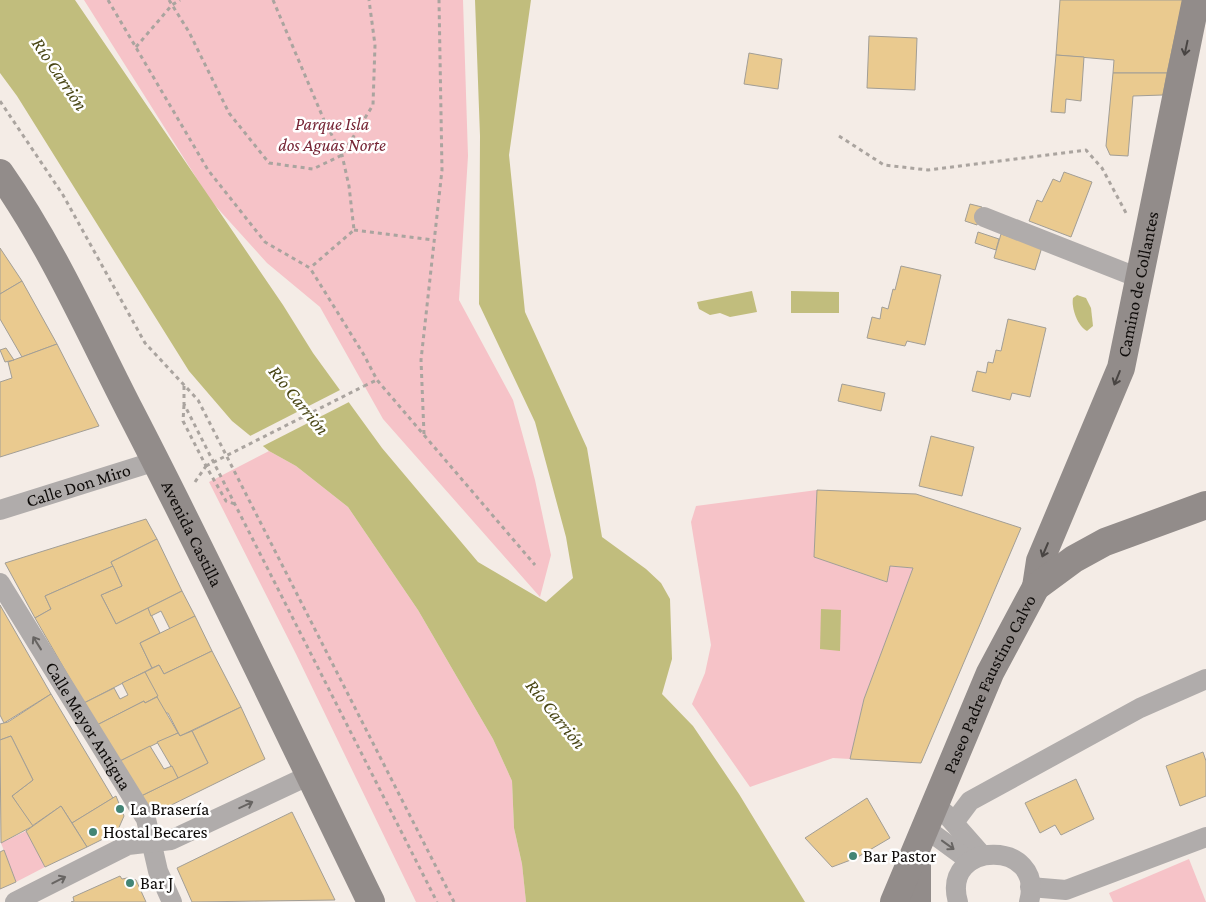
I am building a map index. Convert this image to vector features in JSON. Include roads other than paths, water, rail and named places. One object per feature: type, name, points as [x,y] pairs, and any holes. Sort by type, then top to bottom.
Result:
[{"type":"street","name":"Camino de Collantes","points":[[1036,587],[1040,561],[1120,368],[1196,0]]},
{"type":"street","name":"Avenida Castilla","points":[[0,173],[16,195],[56,266],[156,461],[371,902]]},
{"type":"street","points":[[984,217],[1139,278]]},
{"type":"street","name":"Calle Don Miro","points":[[0,510],[156,461]]},
{"type":"street","name":"Paseo Padre Faustino Calvo","points":[[917,902],[916,886],[933,826],[990,673],[1036,587],[1074,558],[1105,542],[1206,505]]},
{"type":"street","points":[[1059,515],[1074,558]]},
{"type":"street","name":"Calle Mayor Antigua","points":[[0,583],[146,819],[158,871],[172,902]]},
{"type":"street","points":[[933,826],[970,801],[1140,708],[1206,679]]},
{"type":"street","points":[[15,902],[128,845],[171,840],[310,775]]},
{"type":"street","points":[[933,826],[976,858]]},
{"type":"street","points":[[933,826],[976,858]]},
{"type":"street","name":"Paseo Padre Faustino Calvo","points":[[894,902],[933,826]]},
{"type":"street","points":[[958,902],[957,882],[962,870],[976,858],[1004,855],[1014,860],[1028,876],[1030,895],[1066,890],[1206,837]]},
{"type":"water","name":"Río Carrión","points":[[0,0],[75,0],[283,305],[313,353],[382,448],[478,562],[546,602],[573,578],[566,537],[535,422],[479,304],[480,136],[475,0],[531,0],[509,155],[525,312],[587,448],[602,537],[646,569],[661,583],[670,599],[672,659],[662,694],[693,726],[739,794],[805,902],[526,902],[522,864],[514,828],[512,781],[493,739],[418,610],[348,507],[296,466],[269,451],[232,421],[189,371],[17,96],[0,73]]},
{"type":"water","points":[[752,291],[757,312],[730,317],[720,313],[710,315],[699,309],[697,302]]},
{"type":"water","points":[[791,291],[839,292],[839,313],[791,313]]},
{"type":"water","points":[[1077,295],[1086,298],[1091,308],[1093,326],[1087,331],[1081,326],[1074,312],[1073,298]]},
{"type":"water","points":[[821,609],[841,610],[840,651],[820,649]]},
{"type":"place","name":"La Brasería","points":[[120,809]]},
{"type":"place","name":"Hostal Becares","points":[[93,832]]},
{"type":"place","name":"Bar Pastor","points":[[853,856]]},
{"type":"place","name":"Bar J","points":[[130,883]]},
{"type":"park label","name":"Parque Isla dos Aguas Norte","points":[[332,134]]}]
